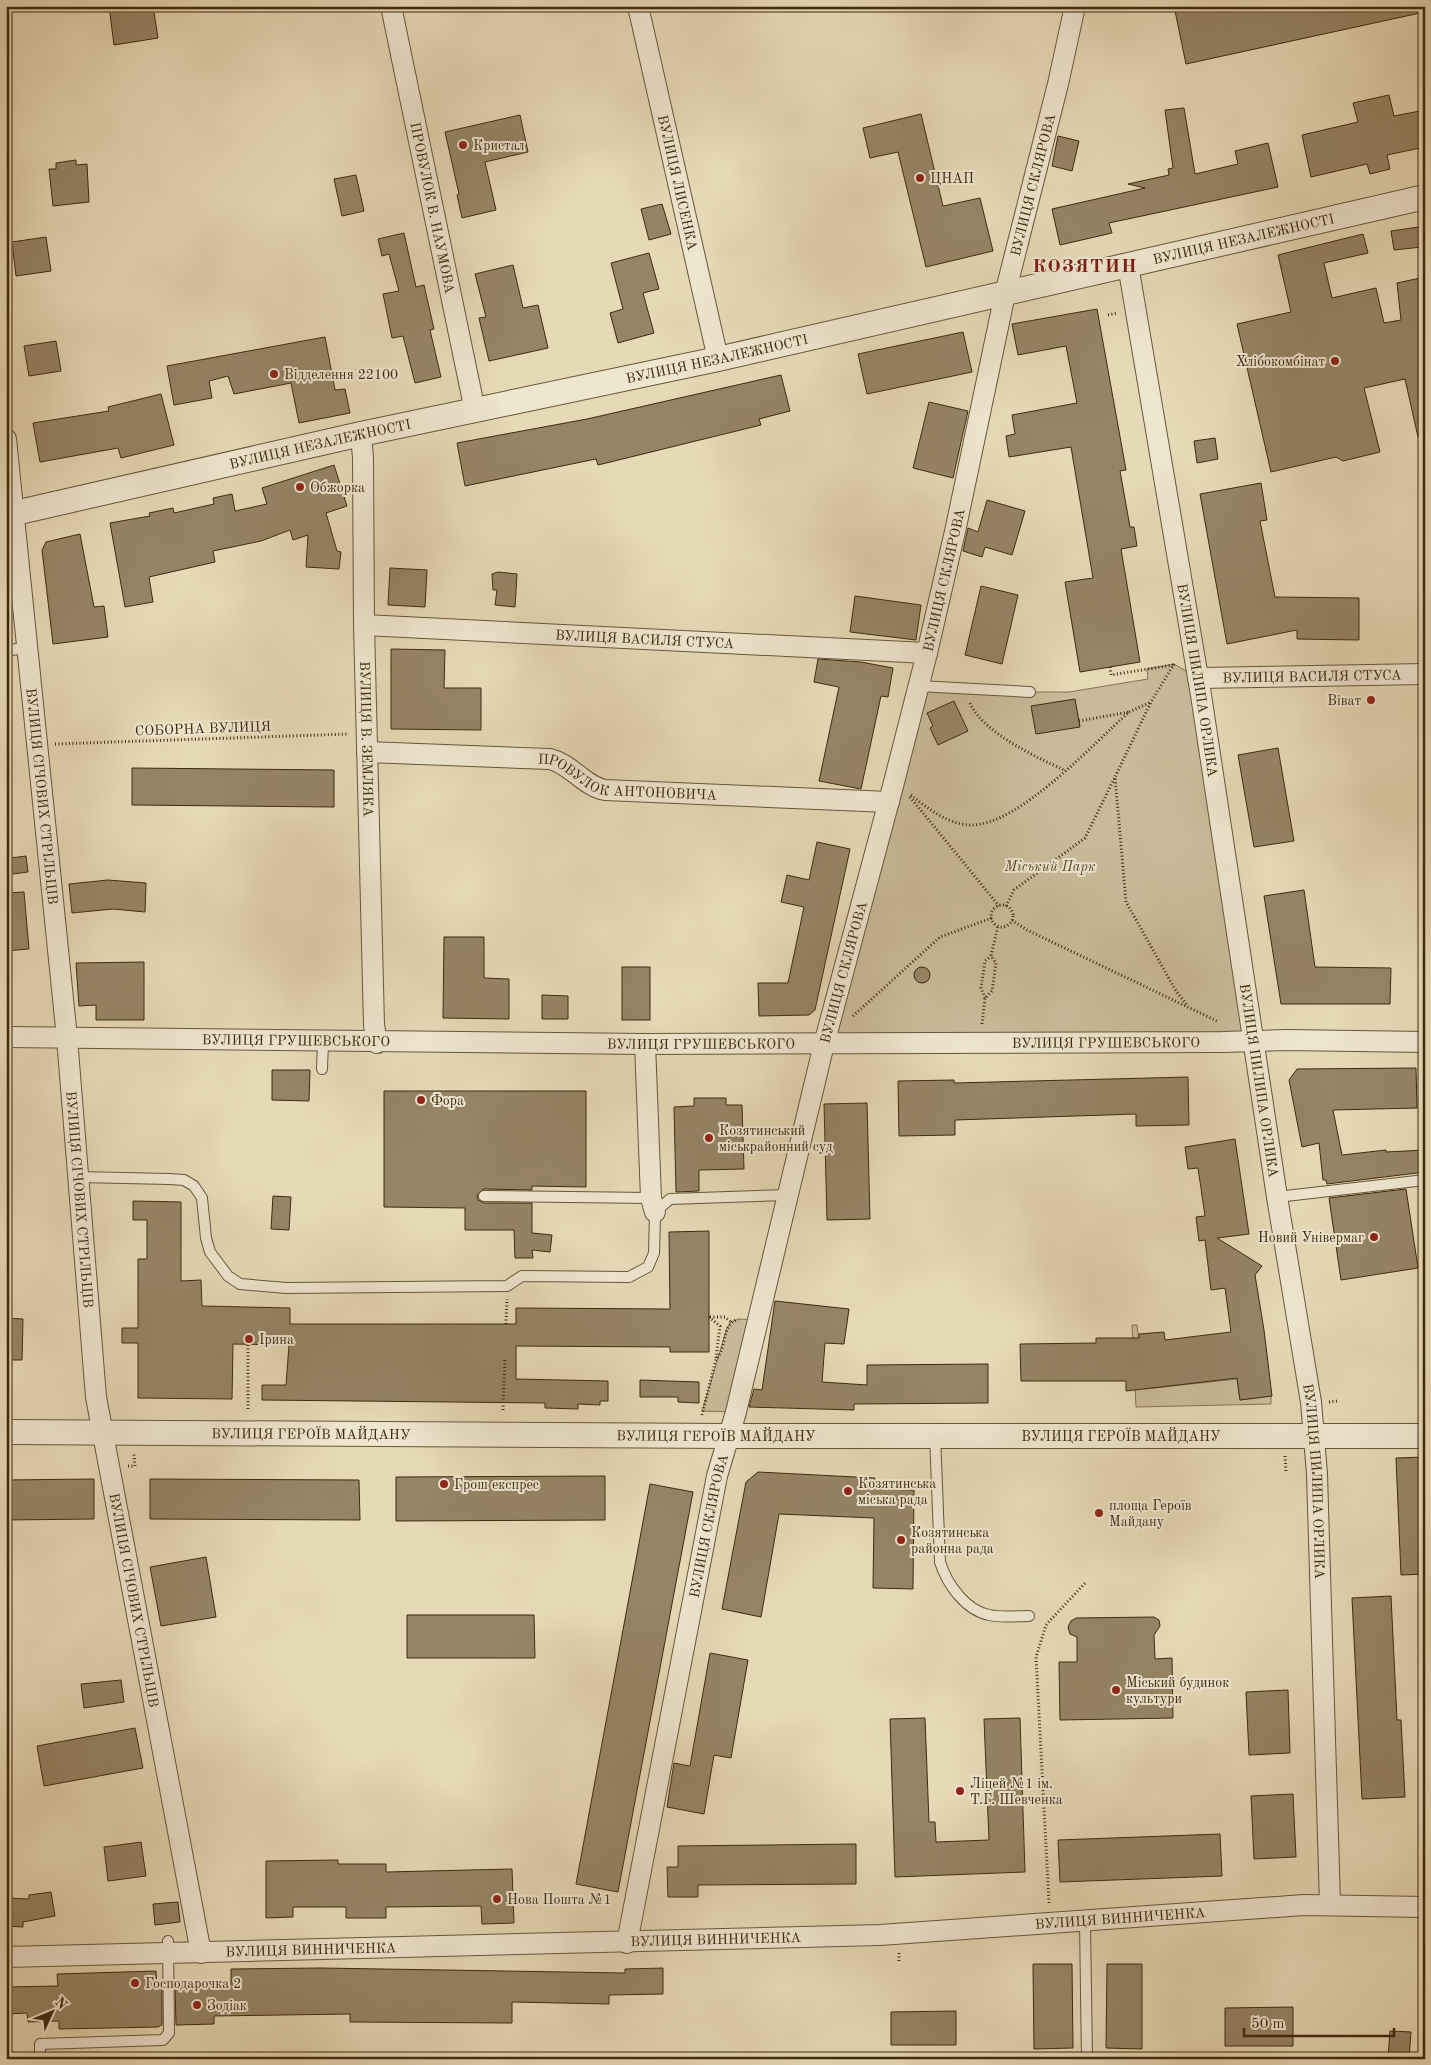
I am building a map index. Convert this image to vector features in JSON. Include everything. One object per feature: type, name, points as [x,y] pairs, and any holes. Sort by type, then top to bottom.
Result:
[{"type":"street","name":"ПРОВУЛОК В. НАУМОВА","points":[[391,6],[475,411]]},
{"type":"street","name":"ВУЛИЦЯ ЛИСЕНКА","points":[[638,6],[718,359]]},
{"type":"street","name":"ВУЛИЦЯ СКЛЯРОВА","points":[[627,1943],[717,1476],[730,1436],[824,1044],[927,653],[956,527],[1004,294],[1058,84],[1075,6]]},
{"type":"street","name":"ВУЛИЦЯ НЕЗАЛЕЖНОСТІ","points":[[11,514],[361,434],[718,359],[1425,198]]},
{"type":"street","name":"ВУЛИЦЯ ПИЛИПА ОРЛИКА","points":[[1128,265],[1198,678],[1314,1436],[1330,1904]]},
{"type":"street","name":"ВУЛИЦЯ В. ЗЕМЛЯКА","points":[[361,434],[364,458],[364,625],[374,1025],[377,1042]]},
{"type":"street","name":"ВУЛИЦЯ СІЧОВИХ СТРІЛЬЦІВ","points":[[6,439],[11,514],[29,647],[67,1038],[96,1397],[200,1953]]},
{"type":"street","name":"ВУЛИЦЯ ВАСИЛЯ СТУСА","points":[[364,625],[927,653]]},
{"type":"street","name":"ВУЛИЦЯ ВАСИЛЯ СТУСА","points":[[1198,678],[1425,674]]},
{"type":"street","name":"ПРОВУЛОК АНТОНОВИЧА","points":[[367,742],[550,760],[561,763],[594,787],[605,790],[889,802]]},
{"type":"street","name":"ВУЛИЦЯ ГРУШЕВСЬКОГО","points":[[6,1037],[323,1042],[645,1044],[1425,1042]]},
{"type":"street","points":[[645,1044],[653,1205]]},
{"type":"street","name":"ВУЛИЦЯ ГЕРОЇВ МАЙДАНУ","points":[[6,1432],[730,1436],[1425,1436]]},
{"type":"street","name":"ВУЛИЦЯ ВИННИЧЕНКА","points":[[6,1957],[169,1947],[200,1953],[880,1935],[1330,1904],[1425,1907]]},
{"type":"lane","points":[[6,651],[29,647]]},
{"type":"lane","points":[[918,686],[1030,692]]},
{"type":"lane","points":[[322,1069],[323,1042]]},
{"type":"lane","points":[[79,1176],[184,1180],[194,1186],[202,1198],[206,1238],[210,1252],[228,1276],[240,1284],[286,1288],[507,1286],[522,1276],[629,1277],[648,1268],[654,1252],[653,1205]]},
{"type":"lane","points":[[1277,1197],[1425,1180]]},
{"type":"lane","points":[[484,1196],[653,1205],[670,1198],[788,1195]]},
{"type":"lane","points":[[935,1436],[940,1562],[946,1580],[957,1594],[987,1615],[1029,1616]]},
{"type":"lane","points":[[1085,1922],[1087,2059]]},
{"type":"lane","points":[[40,2059],[40,2044],[163,2040],[169,2034],[169,1947]]},
{"type":"path","points":[[1006,906],[1014,890],[1086,838],[1151,702],[1174,664],[1111,676],[1110,667]]},
{"type":"path","points":[[964,689],[975,714],[1023,751],[1064,770]]},
{"type":"path","points":[[1079,721],[1130,712],[1151,702]]},
{"type":"path","points":[[999,906],[904,790],[929,809],[950,820],[970,826],[994,822],[1022,806],[1130,712]]},
{"type":"path","name":"СОБОРНА ВУЛИЦЯ","points":[[39,745],[367,742]]},
{"type":"path","points":[[1115,777],[1126,902],[1176,991],[1187,1005]]},
{"type":"path","points":[[999,906],[1006,906],[1013,913],[1012,920],[1008,925],[998,926],[992,918],[993,911],[999,906]]},
{"type":"path","points":[[847,1022],[940,937],[992,918]]},
{"type":"path","points":[[1012,920],[1027,930],[1187,1005],[1220,1023]]},
{"type":"path","points":[[982,1025],[985,998],[980,988],[985,961],[991,956],[998,926]]},
{"type":"path","points":[[985,998],[992,990],[996,963],[991,956]]},
{"type":"path","points":[[506,1324],[507,1286]]},
{"type":"path","points":[[702,1411],[716,1359],[720,1326],[709,1317],[725,1317],[731,1322]]},
{"type":"path","points":[[716,1359],[720,1354],[727,1328],[731,1322],[739,1319],[758,1320]]},
{"type":"path","points":[[248,1345],[248,1409]]},
{"type":"path","points":[[503,1410],[504,1358]]},
{"type":"path","points":[[1050,1909],[1036,1658],[1046,1626],[1086,1582]]},
{"type":"green space","name":"Міський Парк","points":[[1174,664],[1198,678],[1254,1041],[824,1044],[918,686],[1030,692],[1069,692],[1148,679],[1147,669]]},
{"type":"green space","points":[[739,1319],[757,1320],[736,1412],[702,1411],[727,1328],[731,1322]]},
{"type":"green space","points":[[1132,1325],[1137,1325],[1145,1389],[1237,1379],[1240,1400],[1271,1396],[1271,1404],[1136,1407]]},
{"type":"building","points":[[109,6],[153,6],[158,38],[114,45]]},
{"type":"building","points":[[1174,6],[1419,6],[1420,13],[1186,64]]},
{"type":"building","points":[[1389,95],[1394,116],[1425,110],[1425,147],[1387,155],[1390,169],[1370,174],[1367,164],[1311,177],[1302,135],[1358,122],[1353,103]]},
{"type":"building","points":[[1184,108],[1195,174],[1238,164],[1235,151],[1268,143],[1278,187],[1109,223],[1112,233],[1060,245],[1052,209],[1145,188],[1128,184],[1169,175],[1168,169],[1173,168],[1165,110]]},
{"type":"building","name":"ЦНАП","points":[[921,114],[943,206],[980,198],[993,251],[926,267],[898,152],[870,158],[863,128]]},
{"type":"building","points":[[520,115],[528,152],[485,162],[496,210],[462,218],[457,195],[459,194],[445,132]]},
{"type":"building","points":[[1058,136],[1079,141],[1072,171],[1052,166]]},
{"type":"building","points":[[76,160],[76,165],[87,164],[89,202],[53,206],[49,169],[56,169],[56,163]]},
{"type":"building","points":[[356,175],[364,211],[342,216],[334,179]]},
{"type":"building","points":[[662,204],[671,234],[649,240],[641,209]]},
{"type":"building","points":[[1419,227],[1422,247],[1394,250],[1391,231]]},
{"type":"building","points":[[404,233],[416,287],[424,285],[434,329],[430,330],[441,377],[415,383],[403,336],[392,338],[383,294],[399,291],[389,254],[382,256],[378,239]]},
{"type":"building","name":"Хлібокомбінат","points":[[1363,234],[1368,253],[1324,263],[1332,298],[1376,288],[1384,323],[1401,320],[1397,283],[1425,277],[1425,436],[1418,437],[1405,379],[1364,388],[1380,452],[1343,461],[1336,457],[1271,472],[1237,324],[1291,312],[1278,255]]},
{"type":"building","points":[[46,237],[51,271],[16,276],[12,242]]},
{"type":"building","points":[[649,253],[659,289],[643,293],[654,333],[618,343],[610,313],[623,309],[611,263]]},
{"type":"building","points":[[513,265],[523,308],[538,305],[548,348],[489,361],[479,318],[486,317],[475,274]]},
{"type":"building","points":[[1097,309],[1126,470],[1120,471],[1130,527],[1134,527],[1137,546],[1121,549],[1140,662],[1080,672],[1065,582],[1093,578],[1071,447],[1009,457],[1006,436],[1015,434],[1012,415],[1077,403],[1066,346],[1018,355],[1012,324]]},
{"type":"building","points":[[963,332],[972,372],[867,394],[858,354]]},
{"type":"building","points":[[325,337],[335,390],[345,389],[350,413],[299,423],[291,383],[234,394],[228,376],[209,381],[212,398],[174,405],[167,366]]},
{"type":"building","points":[[56,341],[61,371],[29,376],[24,346]]},
{"type":"building","points":[[781,375],[790,411],[759,419],[761,425],[598,465],[596,459],[465,486],[457,443],[587,419]]},
{"type":"building","points":[[161,394],[174,445],[121,458],[118,448],[40,462],[33,423],[109,411],[108,407]]},
{"type":"building","points":[[929,402],[968,411],[953,478],[913,468]]},
{"type":"building","points":[[1215,438],[1218,459],[1197,463],[1194,441]]},
{"type":"building","points":[[334,465],[347,506],[326,513],[337,551],[341,552],[339,569],[306,567],[308,535],[293,540],[290,530],[261,541],[213,551],[215,562],[149,577],[153,602],[125,607],[110,523],[150,516],[149,513],[173,508],[174,513],[214,504],[213,498],[232,494],[235,511],[267,504],[262,488]]},
{"type":"building","points":[[1261,483],[1267,520],[1260,521],[1275,597],[1359,598],[1359,640],[1297,639],[1297,630],[1227,644],[1200,494]]},
{"type":"building","points":[[987,500],[1025,511],[1012,555],[985,547],[982,557],[963,551],[968,528],[978,532]]},
{"type":"building","points":[[80,534],[94,607],[104,606],[108,637],[53,644],[42,550],[46,542]]},
{"type":"building","points":[[390,568],[427,570],[425,607],[388,605]]},
{"type":"building","points":[[498,572],[517,574],[515,607],[495,605],[497,590],[493,590],[492,574]]},
{"type":"building","points":[[981,586],[1018,595],[1002,664],[965,655]]},
{"type":"building","points":[[855,596],[921,605],[916,640],[850,632]]},
{"type":"building","points":[[391,649],[445,650],[444,688],[481,688],[481,730],[391,729]]},
{"type":"building","points":[[818,659],[861,662],[893,668],[888,697],[881,696],[861,789],[819,781],[839,687],[814,682]]},
{"type":"building","points":[[1075,699],[1080,727],[1036,734],[1031,706]]},
{"type":"building","points":[[954,701],[968,731],[938,745],[930,728],[933,726],[927,713]]},
{"type":"building","points":[[1278,748],[1294,841],[1254,847],[1238,755]]},
{"type":"building","points":[[132,768],[334,770],[334,807],[132,805]]},
{"type":"building","points":[[817,842],[850,849],[815,1010],[809,1015],[759,1016],[758,983],[788,983],[804,907],[781,902],[787,875],[809,880]]},
{"type":"building","points":[[26,856],[28,872],[13,874],[11,858]]},
{"type":"building","points":[[108,880],[146,883],[145,912],[113,909],[72,913],[69,884]]},
{"type":"building","points":[[1304,890],[1315,967],[1391,968],[1390,1004],[1281,1004],[1264,896]]},
{"type":"building","points":[[24,892],[29,949],[6,951],[6,893]]},
{"type":"building","points":[[444,937],[484,937],[484,978],[509,979],[509,1019],[443,1018]]},
{"type":"building","points":[[144,962],[144,1020],[96,1020],[96,1005],[79,1006],[76,963]]},
{"type":"building","points":[[622,967],[650,967],[650,1020],[622,1020]]},
{"type":"building","points":[[922,967],[928,969],[930,975],[928,981],[922,983],[916,981],[914,975],[916,969]]},
{"type":"building","points":[[542,995],[568,996],[568,1019],[542,1019]]},
{"type":"building","points":[[1416,1068],[1417,1108],[1333,1110],[1342,1155],[1386,1150],[1386,1152],[1425,1150],[1425,1172],[1327,1184],[1326,1180],[1323,1180],[1319,1143],[1302,1147],[1289,1080],[1297,1069]]},
{"type":"building","points":[[272,1070],[310,1070],[309,1101],[272,1100]]},
{"type":"building","points":[[1188,1077],[1189,1125],[1136,1126],[1136,1114],[955,1120],[955,1135],[899,1136],[898,1081],[954,1080],[954,1083]]},
{"type":"building","points":[[384,1091],[586,1091],[586,1187],[532,1186],[532,1190],[484,1189],[477,1195],[478,1200],[484,1203],[532,1203],[532,1233],[552,1235],[550,1252],[532,1250],[533,1258],[515,1258],[514,1230],[465,1230],[465,1208],[384,1207]]},
{"type":"building","name":"Козятинський міськрайонний суд","points":[[694,1098],[726,1098],[726,1105],[742,1105],[744,1169],[699,1170],[699,1191],[676,1192],[674,1107],[694,1106]]},
{"type":"building","points":[[867,1103],[870,1219],[827,1220],[824,1104]]},
{"type":"building","points":[[1235,1139],[1249,1234],[1217,1238],[1262,1266],[1255,1275],[1272,1396],[1240,1400],[1237,1378],[1126,1391],[1126,1381],[1021,1381],[1020,1344],[1096,1343],[1096,1338],[1139,1338],[1139,1334],[1164,1332],[1165,1340],[1231,1332],[1225,1288],[1211,1290],[1205,1240],[1199,1241],[1196,1217],[1205,1216],[1198,1168],[1188,1169],[1185,1147]]},
{"type":"building","name":"Новий Універмаг","points":[[1406,1189],[1418,1268],[1341,1280],[1329,1198]]},
{"type":"building","points":[[273,1196],[291,1197],[289,1230],[271,1229]]},
{"type":"building","points":[[133,1201],[181,1202],[181,1281],[201,1280],[202,1306],[290,1308],[290,1324],[516,1324],[516,1308],[670,1309],[669,1232],[709,1231],[709,1352],[670,1352],[670,1347],[516,1346],[516,1379],[608,1381],[608,1401],[600,1401],[600,1405],[578,1404],[578,1409],[545,1408],[545,1403],[262,1400],[262,1385],[286,1385],[289,1345],[233,1344],[232,1399],[138,1398],[138,1343],[122,1343],[122,1328],[138,1328],[138,1259],[147,1259],[147,1220],[133,1220]]},
{"type":"building","points":[[775,1301],[849,1309],[844,1344],[825,1343],[822,1382],[867,1385],[867,1365],[988,1364],[988,1403],[854,1404],[854,1410],[749,1407],[754,1389],[762,1390]]},
{"type":"building","points":[[6,1318],[23,1319],[22,1360],[6,1360]]},
{"type":"building","points":[[640,1380],[699,1382],[699,1403],[678,1402],[678,1397],[640,1397]]},
{"type":"building","points":[[1425,1457],[1425,1574],[1401,1575],[1396,1458]]},
{"type":"building","points":[[758,1472],[875,1478],[874,1489],[914,1490],[913,1589],[873,1588],[874,1518],[779,1514],[761,1617],[722,1609],[746,1482]]},
{"type":"building","points":[[605,1476],[605,1520],[396,1521],[396,1477]]},
{"type":"building","points":[[94,1479],[94,1519],[6,1520],[6,1480]]},
{"type":"building","points":[[150,1479],[359,1480],[360,1520],[150,1519]]},
{"type":"building","points":[[650,1484],[693,1492],[618,1892],[576,1884]]},
{"type":"building","points":[[206,1557],[216,1617],[161,1626],[150,1567]]},
{"type":"building","points":[[1391,1596],[1397,1720],[1401,1720],[1405,1797],[1362,1799],[1352,1598]]},
{"type":"building","points":[[407,1615],[534,1615],[535,1658],[407,1658]]},
{"type":"building","name":"Міський будинок культури","points":[[1154,1617],[1159,1620],[1160,1626],[1154,1635],[1155,1659],[1172,1658],[1173,1718],[1060,1720],[1059,1662],[1077,1662],[1077,1637],[1070,1634],[1068,1627],[1071,1621],[1076,1618]]},
{"type":"building","points":[[710,1653],[748,1660],[731,1758],[714,1755],[704,1814],[667,1807],[674,1763],[690,1766]]},
{"type":"building","points":[[121,1680],[124,1702],[84,1708],[81,1684]]},
{"type":"building","points":[[1288,1690],[1290,1753],[1249,1755],[1246,1692]]},
{"type":"building","points":[[925,1718],[929,1822],[935,1822],[936,1842],[989,1840],[984,1719],[1020,1718],[1025,1872],[895,1877],[890,1719]]},
{"type":"building","points":[[135,1728],[143,1768],[44,1786],[37,1746]]},
{"type":"building","points":[[1293,1794],[1296,1857],[1254,1859],[1251,1796]]},
{"type":"building","points":[[1220,1834],[1222,1876],[1060,1882],[1058,1840]]},
{"type":"building","points":[[141,1842],[146,1876],[108,1881],[104,1847]]},
{"type":"building","points":[[856,1844],[856,1884],[698,1885],[698,1897],[668,1897],[667,1867],[678,1867],[678,1846]]},
{"type":"building","points":[[338,1860],[338,1864],[386,1864],[386,1872],[512,1869],[514,1923],[482,1924],[481,1906],[386,1907],[386,1918],[346,1918],[346,1907],[293,1907],[293,1917],[266,1918],[266,1861]]},
{"type":"building","points":[[51,1892],[55,1916],[23,1922],[23,1927],[6,1926],[6,1898],[29,1899],[29,1895]]},
{"type":"building","points":[[178,1902],[180,1922],[155,1925],[153,1904]]},
{"type":"building","points":[[1033,1964],[1072,1964],[1073,2048],[1034,2049]]},
{"type":"building","points":[[1107,1964],[1142,1964],[1142,2049],[1106,2048]]},
{"type":"building","points":[[321,1968],[625,1973],[625,1969],[663,1968],[663,1994],[609,1995],[609,2004],[512,2002],[512,2023],[350,2022],[350,2014],[214,2016],[214,2024],[176,2025],[175,1987],[231,1985],[231,1969]]},
{"type":"building","points":[[156,1971],[157,1987],[162,1987],[162,2025],[158,2027],[59,2029],[59,2021],[28,2022],[27,2013],[6,2014],[6,1987],[58,1986],[57,1974]]},
{"type":"building","points":[[1293,2007],[1293,2046],[1225,2046],[1225,2008]]},
{"type":"building","points":[[956,2011],[956,2045],[891,2045],[891,2012]]},
{"type":"building","points":[[1390,2031],[1411,2032],[1409,2059],[1388,2059]]},
{"type":"place","name":"Кристал","points":[[463,145]]},
{"type":"place","name":"ЦНАП","points":[[920,178]]},
{"type":"place","name":"Хлібокомбінат","points":[[1335,361]]},
{"type":"place","name":"Відделення 22100","points":[[274,374]]},
{"type":"place","name":"Обжорка","points":[[300,487]]},
{"type":"place","name":"Віват","points":[[1371,700]]},
{"type":"place","name":"Фора","points":[[421,1100]]},
{"type":"place","name":"Козятинський міськрайонний суд","points":[[709,1138]]},
{"type":"place","name":"Новий Універмаг","points":[[1374,1237]]},
{"type":"place","name":"Ірина","points":[[249,1339]]},
{"type":"place","name":"Грош експрес","points":[[444,1484]]},
{"type":"place","name":"Козятинська міська рада","points":[[848,1491]]},
{"type":"place","name":"площа Героїв Майдану","points":[[1099,1513]]},
{"type":"place","name":"Козятинська районна рада","points":[[901,1540]]},
{"type":"place","name":"Міський будинок культури","points":[[1116,1690]]},
{"type":"place","name":"Ліцей №1 ім. Т.Г. Шевченка","points":[[960,1791]]},
{"type":"place","name":"Нова Пошта №1","points":[[497,1899]]},
{"type":"place","name":"Господарочка 2","points":[[135,1983]]},
{"type":"place","name":"Зодіак","points":[[197,2005]]},
{"type":"district","name":"КОЗЯТИН","points":[[1085,265]]}]
